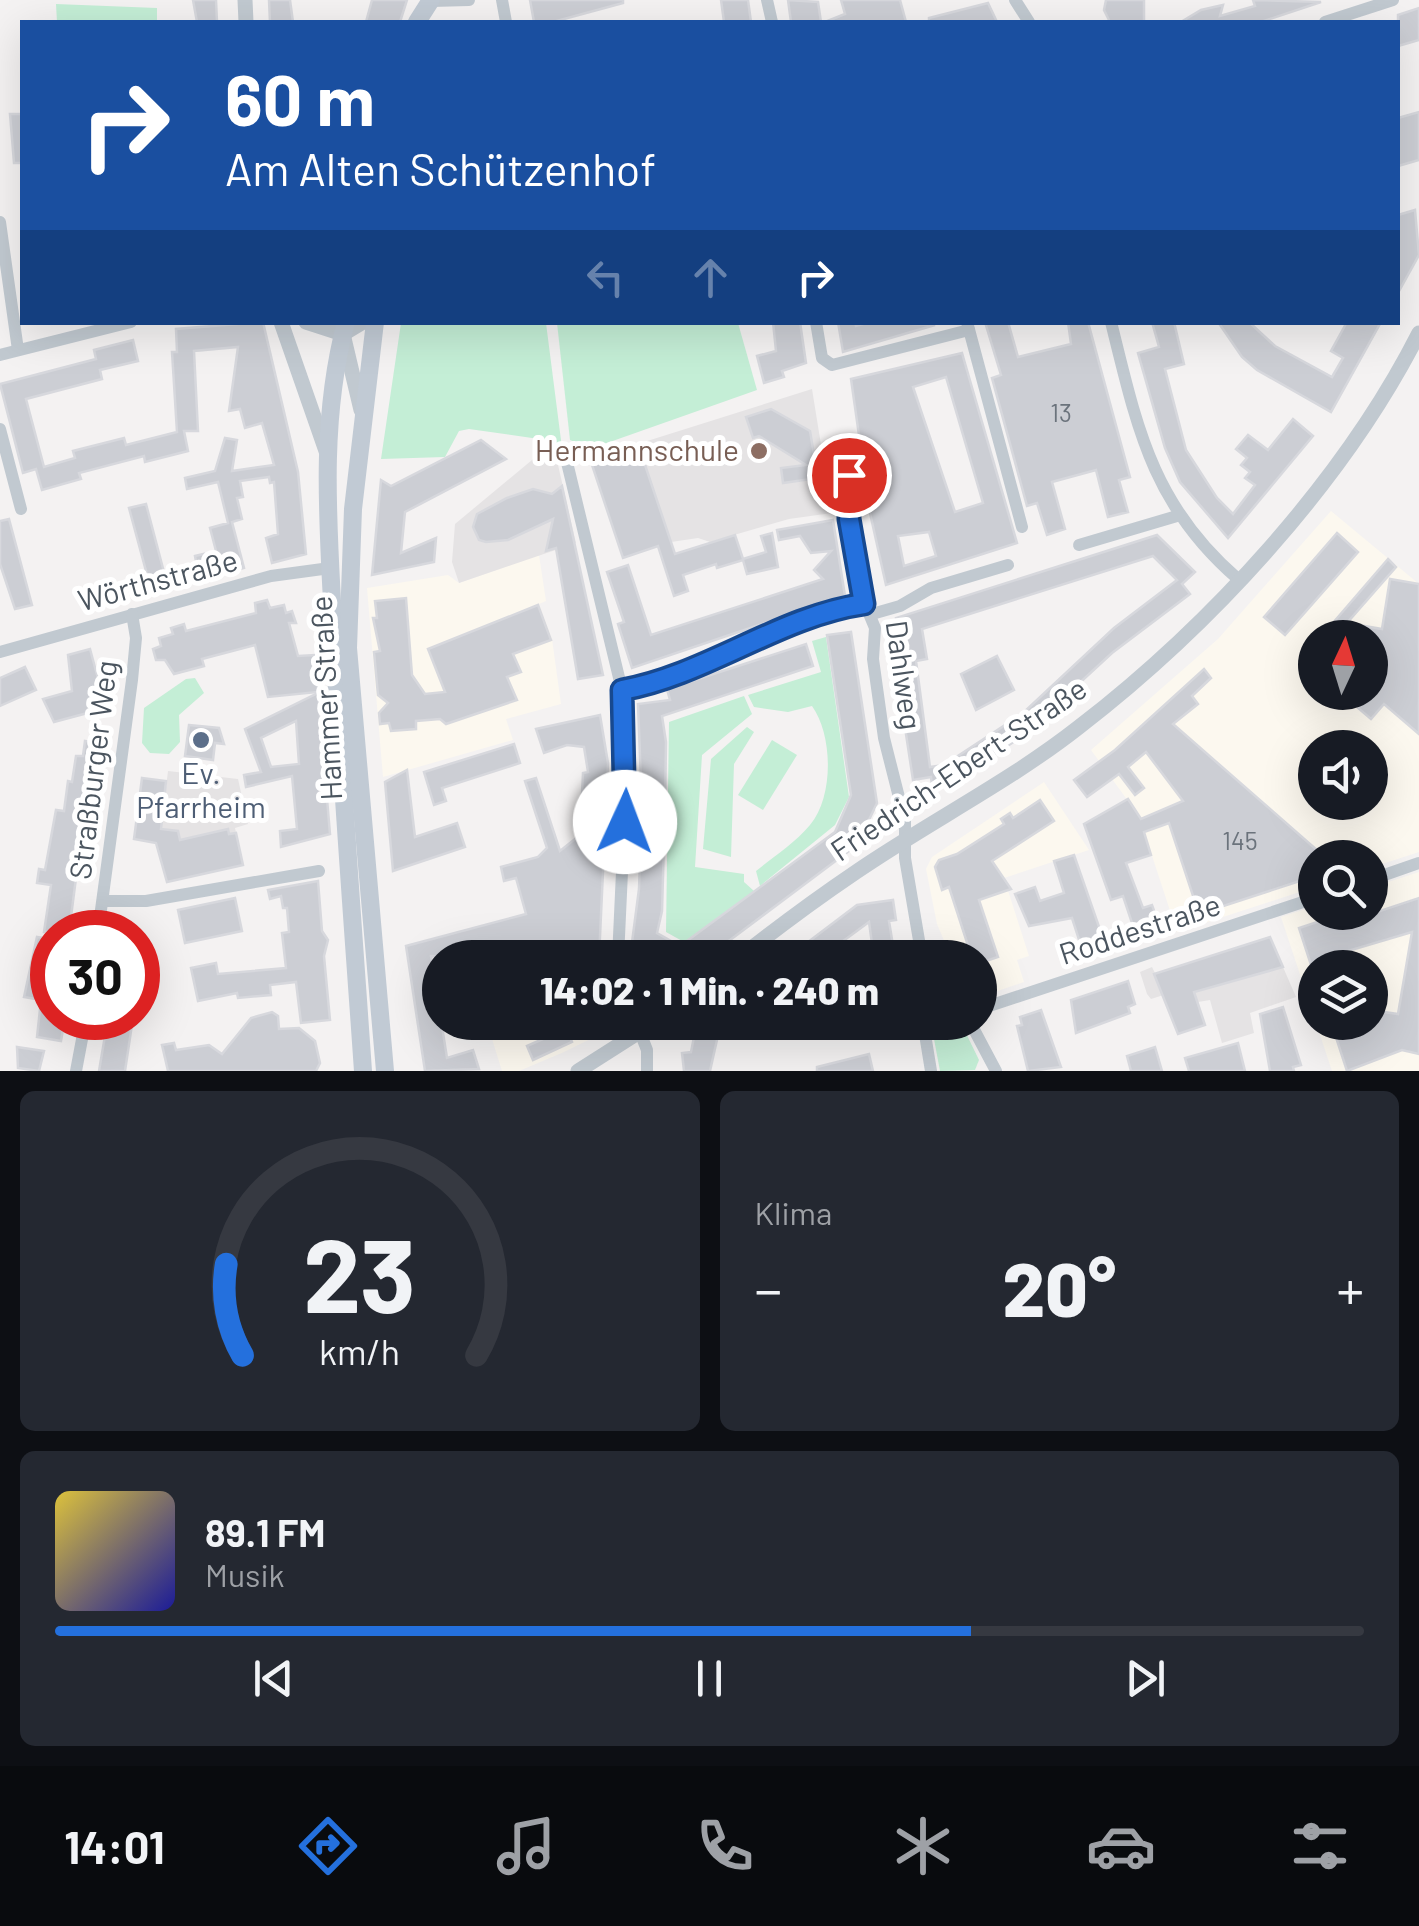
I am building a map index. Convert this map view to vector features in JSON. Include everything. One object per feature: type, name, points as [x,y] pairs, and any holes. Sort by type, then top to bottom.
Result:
[{"type":"main road","name":"Hammer Straße","points":[[375,325],[351,536],[348,648],[386,1071]]},
{"type":"main road","name":"Hammer Straße","points":[[342,326],[327,453],[330,568],[362,1071]]},
{"type":"street","points":[[427,11],[468,0]]},
{"type":"street","points":[[1331,20],[1393,0]]},
{"type":"street","points":[[0,222],[18,350]]},
{"type":"street","points":[[0,355],[119,325]]},
{"type":"street","points":[[282,325],[327,453]]},
{"type":"street","points":[[816,325],[822,358],[832,364],[968,326],[1022,527]]},
{"type":"street","points":[[1111,325],[1143,448],[1177,516],[1238,579]]},
{"type":"street","points":[[342,326],[362,424]]},
{"type":"street","name":"Friedrich-Ebert-Straße","points":[[764,940],[858,870],[1080,727],[1179,641],[1238,579],[1358,434],[1419,333]]},
{"type":"street","points":[[0,430],[21,510]]},
{"type":"street","points":[[564,450],[622,690],[627,764],[619,940]]},
{"type":"street","name":"Dahlweg","points":[[848,468],[849,519],[868,609],[881,718],[906,820],[905,841],[922,940]]},
{"type":"street","points":[[1079,546],[1177,516]]},
{"type":"street","points":[[622,690],[732,655],[764,636],[868,609],[900,606],[931,588],[1008,565]]},
{"type":"street","name":"Wörthstraße","points":[[0,652],[271,576],[330,568]]},
{"type":"street","name":"Straßburger Weg","points":[[102,910],[132,680],[136,638],[132,614]]},
{"type":"street","points":[[1388,874],[1419,863]]},
{"type":"street","points":[[103,901],[146,902],[319,870]]},
{"type":"street","name":"Roddestraße","points":[[997,1003],[1298,904]]},
{"type":"street","points":[[76,1071],[82,1040]]},
{"type":"street","points":[[578,1071],[624,1040]]},
{"type":"street","points":[[646,1040],[648,1071]]},
{"type":"street","points":[[926,1040],[931,1071]]},
{"type":"street","points":[[980,1040],[996,1071]]},
{"type":"shaded area","name":"Hermannschule","points":[[812,389],[832,513],[789,519],[710,542],[698,538],[671,542],[623,558],[590,459]]},
{"type":"shaded area","points":[[544,450],[555,452],[576,543],[459,583],[452,562],[455,524]]},
{"type":"shaded area","points":[[1331,511],[1419,584],[1419,852],[1388,862],[1388,840],[1298,840],[1298,893],[1177,932],[1139,816],[1091,750],[1218,639]]},
{"type":"shaded area","points":[[539,555],[546,601],[539,604],[552,639],[561,704],[506,719],[513,740],[383,777],[367,588],[448,575],[459,583]]},
{"type":"shaded area","points":[[168,771],[238,779],[248,824],[235,828],[243,865],[206,873],[198,836],[181,844],[178,832],[161,829]]},
{"type":"shaded area","points":[[1044,782],[1089,850],[1004,878],[1029,956],[1017,960],[1024,982],[997,991],[997,940],[944,940],[926,869],[932,857]]},
{"type":"shaded area","points":[[1419,872],[1419,1071],[1332,1071],[1322,1040],[1388,1040],[1388,950],[1298,950],[1298,968],[1281,917],[1298,912],[1298,930],[1388,930],[1388,882]]},
{"type":"shaded area","points":[[1270,937],[1296,997],[1250,1013],[1254,1033],[1222,1043],[1210,1000],[1198,1002],[1192,986],[1151,999],[1147,994],[1140,972],[1152,967],[1155,973],[1191,964]]},
{"type":"shaded area","points":[[492,1040],[588,1040],[519,1071],[502,1071]]},
{"type":"green space","points":[[56,4],[157,8],[157,20],[57,20]]},
{"type":"green space","points":[[401,325],[546,325],[562,448],[539,439],[469,429],[459,431],[445,457],[381,459]]},
{"type":"green space","points":[[557,325],[739,325],[757,390],[590,449],[570,440]]},
{"type":"green space","points":[[826,637],[849,797],[835,825],[760,886],[756,871],[798,838],[818,813],[827,783],[827,749],[812,706],[788,712],[754,707],[748,695],[821,672],[812,641]]},
{"type":"green space","points":[[195,678],[204,693],[179,715],[180,742],[169,754],[150,753],[142,743],[144,708],[186,679]]},
{"type":"green space","points":[[744,696],[752,714],[702,755],[695,867],[744,874],[744,882],[754,891],[687,940],[666,932],[669,722]]},
{"type":"green space","points":[[747,727],[754,732],[734,764],[731,857],[703,849],[711,759]]},
{"type":"green space","points":[[772,740],[797,755],[763,810],[738,795]]},
{"type":"green space","points":[[934,1040],[969,1040],[979,1060],[975,1070],[940,1071]]},
{"type":"building","points":[[193,0],[216,0],[217,20],[197,20]]},
{"type":"building","points":[[269,0],[290,0],[293,20],[270,20]]},
{"type":"building","points":[[372,0],[407,0],[401,20],[367,20]]},
{"type":"building","points":[[530,0],[623,0],[560,20],[534,20]]},
{"type":"building","points":[[721,0],[748,0],[751,20],[724,20]]},
{"type":"building","points":[[788,0],[818,2],[821,20],[791,20]]},
{"type":"building","points":[[841,0],[900,0],[905,20],[830,20],[845,14]]},
{"type":"building","points":[[1106,0],[1144,0],[1144,20],[1109,20],[1104,10]]},
{"type":"building","points":[[1253,0],[1321,2],[1267,20],[1184,20],[1201,10],[1223,5],[1220,16],[1255,6]]},
{"type":"building","points":[[988,3],[996,20],[929,20]]},
{"type":"building","points":[[1419,8],[1419,40],[1400,45],[1398,15]]},
{"type":"building","points":[[1419,112],[1419,160],[1400,165],[1400,117]]},
{"type":"building","points":[[10,114],[20,114],[20,163],[14,163]]},
{"type":"building","points":[[1415,210],[1419,255],[1400,289],[1400,214]]},
{"type":"building","points":[[264,325],[298,472],[306,554],[272,563],[266,538],[278,534],[274,482],[270,483],[269,477],[240,481],[243,497],[237,498],[242,519],[232,522],[244,568],[220,575],[218,567],[198,573],[195,556],[216,551],[210,528],[228,523],[218,482],[187,489],[185,478],[215,471],[225,438],[237,440],[232,471],[274,465],[262,423],[245,428],[240,409],[229,411],[238,347],[194,351],[198,431],[184,431],[188,451],[145,462],[144,456],[79,473],[81,479],[42,490],[36,469],[23,473],[0,384],[96,359],[94,350],[133,340],[138,361],[100,370],[102,379],[26,399],[44,467],[75,458],[73,451],[124,438],[126,445],[177,432],[172,352],[177,352],[176,329]]},
{"type":"building","points":[[773,325],[800,325],[806,363],[782,371],[784,377],[764,383],[757,356],[776,351]]},
{"type":"building","points":[[838,325],[935,325],[843,352]]},
{"type":"building","points":[[986,325],[1009,325],[1018,357],[1071,344],[1068,325],[1089,325],[1130,477],[1119,480],[1128,512],[1108,517],[1096,470],[1052,482],[1065,529],[1047,535],[1037,503],[1027,506],[992,378],[1001,375]]},
{"type":"building","points":[[1153,325],[1175,325],[1184,364],[1165,369],[1186,450],[1217,498],[1233,514],[1255,485],[1245,478],[1250,472],[1241,465],[1247,458],[1236,449],[1248,435],[1268,450],[1293,419],[1313,436],[1228,538],[1180,482],[1165,448],[1138,353],[1159,347]]},
{"type":"building","points":[[1220,325],[1252,325],[1275,346],[1332,377],[1343,358],[1331,351],[1345,325],[1379,325],[1331,412],[1257,370],[1242,357]]},
{"type":"building","points":[[962,353],[1017,543],[886,585],[870,513],[851,379]],"holes":[[[946,377],[983,503],[955,512],[913,387]],[[929,532],[936,556],[904,566],[898,536]]]},
{"type":"building","points":[[771,409],[810,431],[818,478],[783,483],[781,468],[806,465],[759,436],[753,438],[746,417]]},
{"type":"building","points":[[481,440],[506,459],[405,512],[401,553],[436,538],[434,562],[372,575],[381,480],[391,486]]},
{"type":"building","points":[[640,450],[675,554],[735,535],[743,559],[766,552],[761,536],[772,533],[778,567],[747,574],[743,560],[717,568],[716,564],[683,575],[688,591],[674,596],[658,546],[623,558],[591,462]]},
{"type":"building","points":[[562,486],[603,675],[578,679],[556,548],[546,551],[553,519],[508,540],[479,540],[473,527],[477,514],[507,498],[533,489],[552,494]]},
{"type":"building","points":[[146,504],[165,576],[157,583],[149,582],[129,508]]},
{"type":"building","points":[[9,519],[32,605],[15,609],[0,564],[0,521]]},
{"type":"building","points":[[833,520],[845,596],[632,668],[618,624],[624,622],[607,572],[628,565],[651,635],[823,579],[814,570],[831,551],[811,553],[800,536],[779,540],[777,530]]},
{"type":"building","points":[[1337,533],[1358,552],[1285,635],[1264,617]]},
{"type":"building","points":[[1157,535],[1195,572],[1182,584],[1190,594],[1112,653],[1021,737],[951,783],[932,786],[931,777],[913,780],[895,662],[903,661],[896,618]],"holes":[[[1153,556],[1177,580],[1114,628],[1022,714],[944,765],[930,767],[916,661],[927,659],[922,629]]]},
{"type":"building","points":[[1388,559],[1396,567],[1350,620],[1335,620]]},
{"type":"building","points":[[1390,579],[1419,584],[1419,734],[1388,707],[1388,620],[1383,620]]},
{"type":"building","points":[[406,598],[412,675],[425,694],[445,692],[428,649],[538,605],[551,640],[513,654],[521,672],[507,677],[517,700],[446,724],[440,719],[416,721],[416,729],[391,731],[389,723],[380,724],[379,713],[388,703],[378,695],[374,652],[380,651],[373,618],[377,618],[375,601]]},
{"type":"building","points":[[267,600],[270,608],[284,605],[286,613],[292,611],[296,623],[289,623],[298,656],[315,655],[318,692],[268,697],[255,645],[202,659],[204,666],[174,674],[165,660],[156,660],[153,649],[161,646],[159,638],[173,634],[171,628],[184,624],[186,631],[256,613],[255,603]]},
{"type":"building","points":[[851,632],[877,803],[857,845],[730,940],[688,940],[835,832],[851,795],[827,635]]},
{"type":"building","points":[[806,644],[813,666],[662,716],[666,742],[665,809],[662,911],[657,933],[669,940],[632,940],[642,809],[638,704],[670,700],[667,689]]},
{"type":"building","points":[[90,649],[106,708],[54,722],[43,699],[72,691],[68,655]]},
{"type":"building","points":[[997,656],[1014,690],[976,710],[961,674]]},
{"type":"building","points":[[25,667],[36,690],[0,706],[0,678]]},
{"type":"building","points":[[1204,669],[1211,678],[1192,696],[1198,704],[1173,724],[1305,840],[1298,840],[1298,882],[1199,914],[1169,823],[1144,832],[1151,855],[1126,863],[1143,908],[1152,905],[1160,927],[1136,935],[1123,896],[1111,900],[1084,824],[1128,799],[1141,819],[1183,801],[1146,752],[1128,767],[1144,788],[1135,795],[1119,774],[1087,797],[1074,780],[1115,750]]},
{"type":"building","points":[[318,693],[330,834],[281,847],[280,831],[297,829],[292,776],[246,787],[244,775],[261,772],[245,729]],"holes":[[[296,721],[299,764],[271,767],[261,738]]]},
{"type":"building","points":[[1360,710],[1379,710],[1371,719]]},
{"type":"building","points":[[600,715],[608,763],[600,940],[428,940],[526,914],[516,878],[504,881],[501,867],[538,857],[547,848],[525,781],[536,778],[560,851],[580,835],[583,773],[588,772],[584,747],[567,745],[544,753],[536,729]]},
{"type":"building","name":"Ev. Pfarrheim","points":[[189,725],[219,728],[224,744],[215,743],[213,760],[185,756]]},
{"type":"building","points":[[85,741],[102,743],[94,805],[88,804],[82,832],[72,910],[47,910],[51,885],[37,883],[39,869],[45,870],[56,810],[64,811],[76,756],[83,756]]},
{"type":"building","points":[[514,744],[520,763],[442,788],[446,801],[434,805],[424,772]]},
{"type":"building","points":[[407,770],[415,837],[457,823],[465,847],[393,871],[385,782]]},
{"type":"building","points":[[142,778],[166,781],[161,829],[178,831],[180,840],[228,829],[229,834],[236,833],[243,865],[167,882],[156,843],[134,839]]},
{"type":"building","points":[[1040,800],[1054,821],[992,861],[1011,889],[979,900],[992,940],[966,940],[949,887],[942,890],[935,867],[939,860],[957,854],[1004,824],[1001,819],[1010,813],[1013,818]]},
{"type":"building","points":[[1074,855],[1105,944],[1083,952],[1072,918],[1029,926],[1015,894],[1035,887],[1040,901],[1064,893],[1054,861]]},
{"type":"building","points":[[318,881],[322,931],[328,940],[324,956],[330,1020],[301,1023],[296,982],[270,985],[271,995],[238,998],[237,993],[198,1001],[191,968],[216,963],[218,974],[286,968],[282,933],[289,932],[287,908],[283,908],[281,896],[270,899],[268,890]]},
{"type":"building","points":[[235,898],[242,931],[185,943],[178,910]]},
{"type":"building","points":[[1419,898],[1419,1054],[1402,1050],[1347,1071],[1337,1040],[1388,1040],[1388,1013],[1398,1014],[1412,932],[1351,950],[1306,950],[1300,930],[1388,930],[1388,908]]},
{"type":"building","points":[[893,900],[896,920],[889,921],[892,940],[872,940],[869,922],[844,940],[811,940],[857,905]]},
{"type":"building","points":[[1270,937],[1283,967],[1194,992],[1205,1025],[1178,1034],[1154,974]]},
{"type":"building","points":[[422,942],[422,1040],[444,1040],[447,1058],[473,1050],[479,1069],[425,1071],[406,946]]},
{"type":"building","points":[[30,969],[30,998],[24,997]]},
{"type":"building","points":[[1128,981],[1135,1004],[1128,1007],[1130,1013],[1076,1033],[1071,1000]]},
{"type":"building","points":[[1283,1007],[1301,1065],[1293,1067],[1294,1071],[1270,1071],[1260,1014]]},
{"type":"building","points":[[1041,1010],[1061,1067],[1028,1071],[1017,1026],[1022,1025],[1020,1017]]},
{"type":"building","points":[[272,1012],[278,1016],[279,1029],[299,1028],[315,1041],[320,1063],[316,1071],[168,1071],[162,1045],[174,1043],[176,1050],[209,1045],[222,1054],[251,1018]]},
{"type":"building","points":[[104,1040],[130,1040],[125,1071],[99,1071]]},
{"type":"building","points":[[541,1040],[572,1042],[533,1060],[527,1046]]},
{"type":"building","points":[[693,1040],[717,1040],[710,1071],[684,1071],[682,1053],[691,1052]]},
{"type":"building","points":[[1238,1043],[1245,1071],[1189,1071],[1185,1058]]},
{"type":"building","points":[[17,1047],[44,1051],[39,1071],[18,1068]]},
{"type":"building","points":[[1155,1047],[1162,1071],[1131,1071],[1127,1056]]},
{"type":"building","points":[[869,1054],[873,1071],[817,1071],[817,1067]]},
{"type":"place","name":"Hermannschule","points":[[759,451]]},
{"type":"place","name":"Ev. Pfarrheim","points":[[201,740]]},
{"type":"route","points":[[625,822],[627,764],[622,690],[732,655],[764,636],[864,604],[849,519],[849,475]]}]
